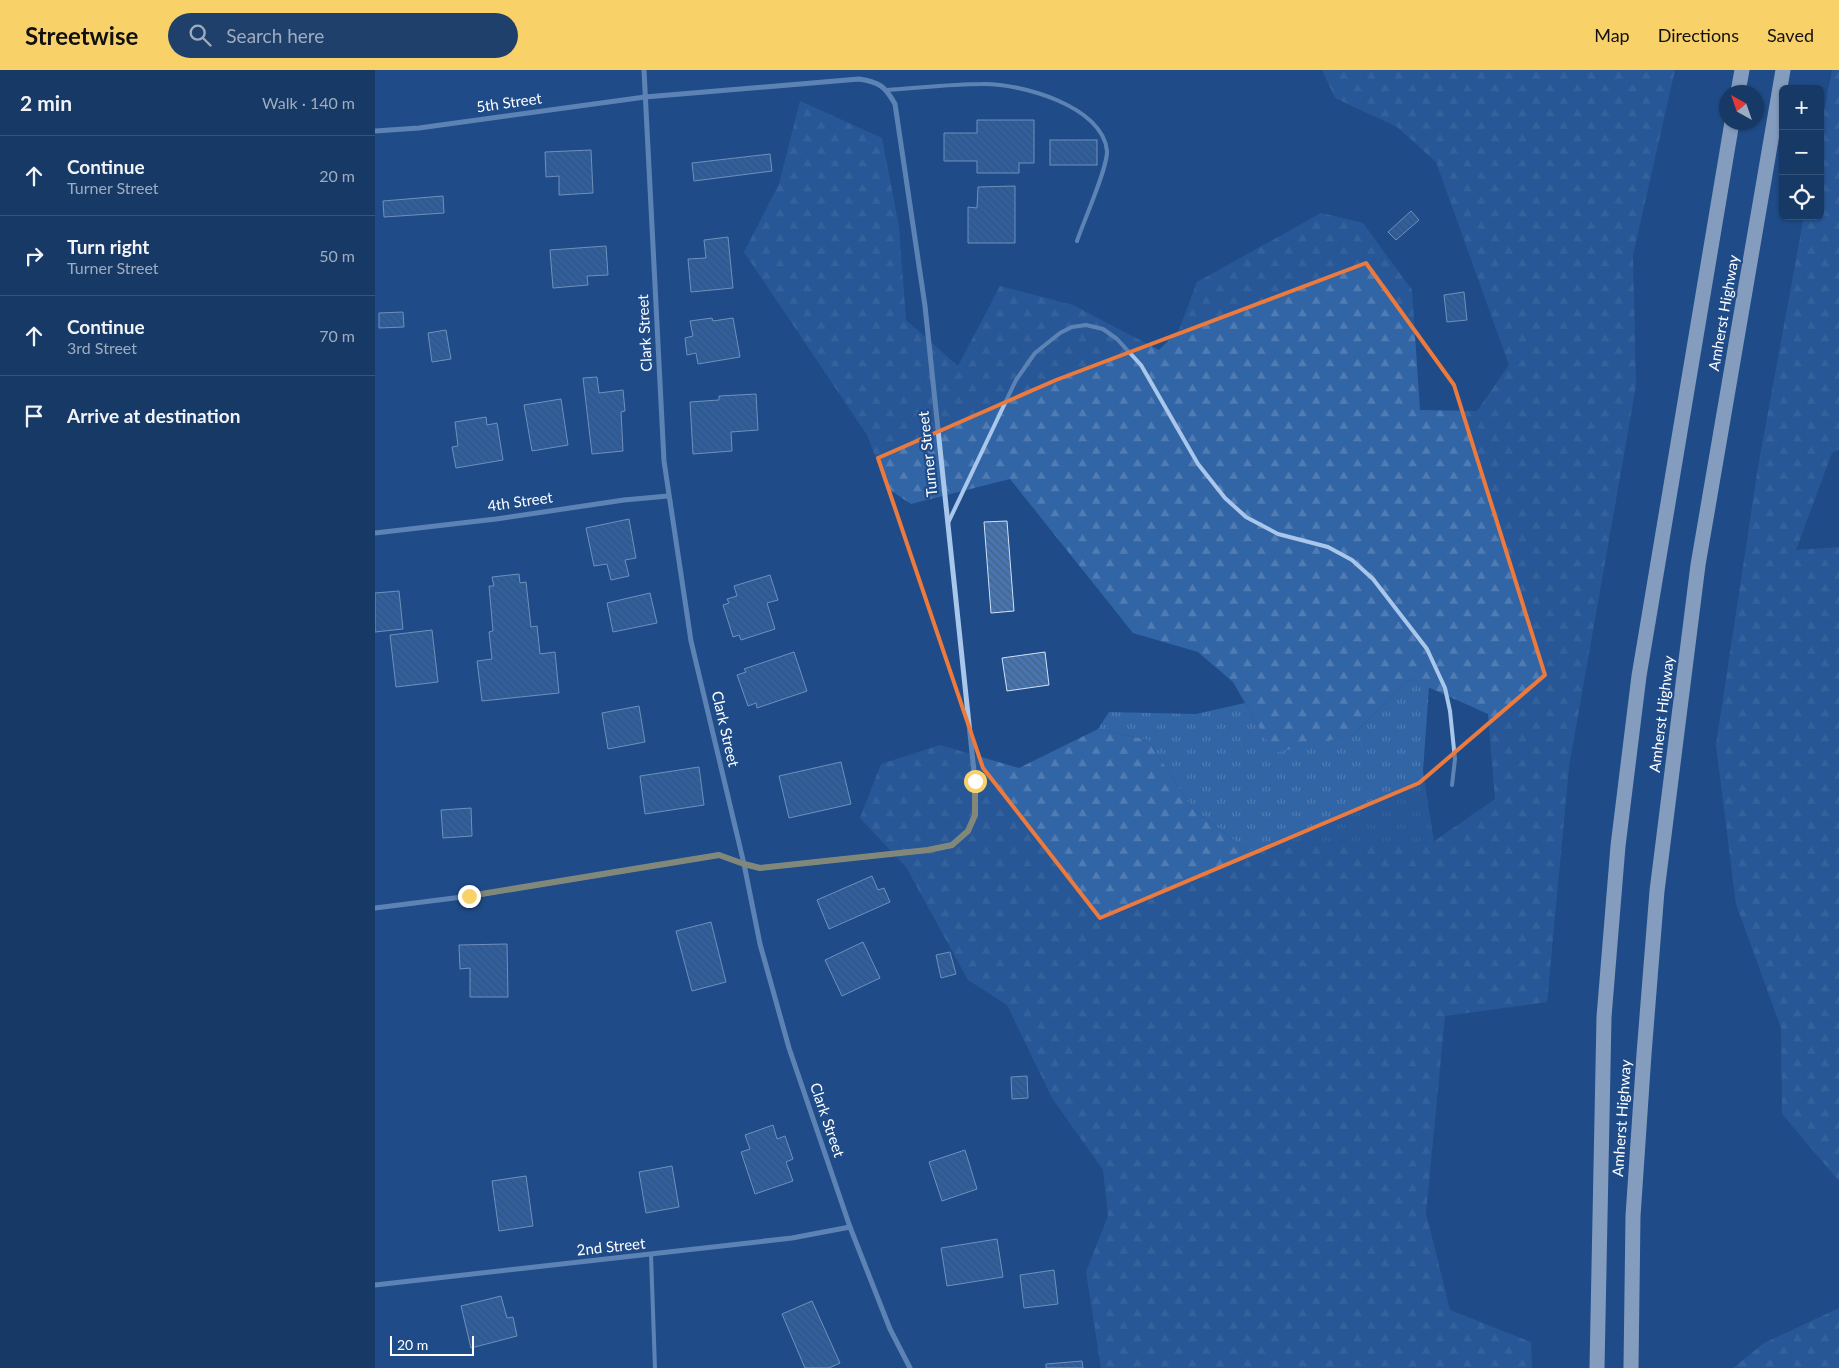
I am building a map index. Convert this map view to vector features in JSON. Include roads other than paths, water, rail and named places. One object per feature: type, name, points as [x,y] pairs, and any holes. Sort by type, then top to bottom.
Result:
[{"type":"highway","points":[[1739,85],[1741,70]]},
{"type":"highway","name":"Amherst Highway","points":[[1631,1368],[1633,1216],[1657,892],[1698,564],[1783,70]]},
{"type":"highway","name":"Amherst Highway","points":[[1597,1368],[1604,1017],[1618,846],[1639,676],[1731,130]]},
{"type":"street","name":"Clark Street","points":[[644,70],[664,461],[691,641],[744,864],[760,944],[789,1048],[850,1227],[890,1329],[910,1368]]},
{"type":"street","points":[[645,97],[859,79],[874,81],[887,90]]},
{"type":"street","name":"Turner Street","points":[[375,908],[469,896],[719,855],[760,868],[928,850],[952,845],[968,831],[975,815],[975,781],[925,306],[895,104],[887,90]]},
{"type":"street","name":"5th Street","points":[[375,132],[645,97]]},
{"type":"street","name":"4th Street","points":[[375,533],[496,519],[624,500],[668,496]]},
{"type":"street","name":"2nd Street","points":[[375,1285],[792,1238],[850,1227]]},
{"type":"lane","points":[[887,90],[983,83],[1013,87],[1045,95],[1075,109],[1103,135],[1107,152],[1103,171],[1077,241]]},
{"type":"lane","points":[[948,523],[1016,380],[1035,353],[1060,332],[1072,327],[1086,325],[1103,329],[1117,339],[1141,365],[1198,464],[1225,498],[1246,516],[1278,534],[1328,547],[1352,560],[1373,579],[1427,649],[1445,688],[1450,711],[1455,759],[1452,785]]},
{"type":"lane","points":[[651,1255],[655,1368]]}]
